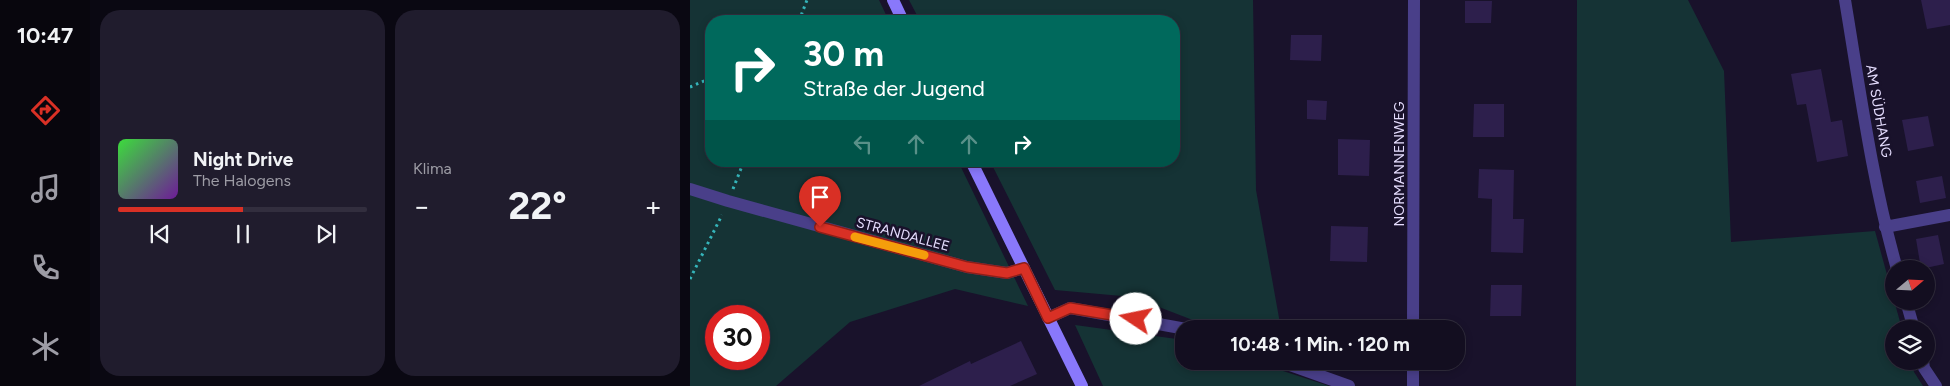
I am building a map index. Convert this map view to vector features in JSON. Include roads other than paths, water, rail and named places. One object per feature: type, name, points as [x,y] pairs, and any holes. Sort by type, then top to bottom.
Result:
[{"type":"street","points":[[892,0],[900,15]]},
{"type":"street","name":"NORMANNENWEG","points":[[1413,320],[1414,0]]},
{"type":"street","name":"AM SÜDHANG","points":[[1845,0],[1863,111],[1886,227],[1895,260]]},
{"type":"street","points":[[974,167],[1082,386]]},
{"type":"street","name":"STRANDALLEE","points":[[690,189],[728,202],[967,267],[1007,273],[1024,268]]},
{"type":"street","points":[[1886,227],[1950,215]]},
{"type":"street","points":[[1048,318],[1070,308],[1175,327]]},
{"type":"street","points":[[1304,370],[1349,386]]},
{"type":"street","points":[[1413,370],[1413,386]]},
{"type":"street","points":[[1925,370],[1936,386]]}]
